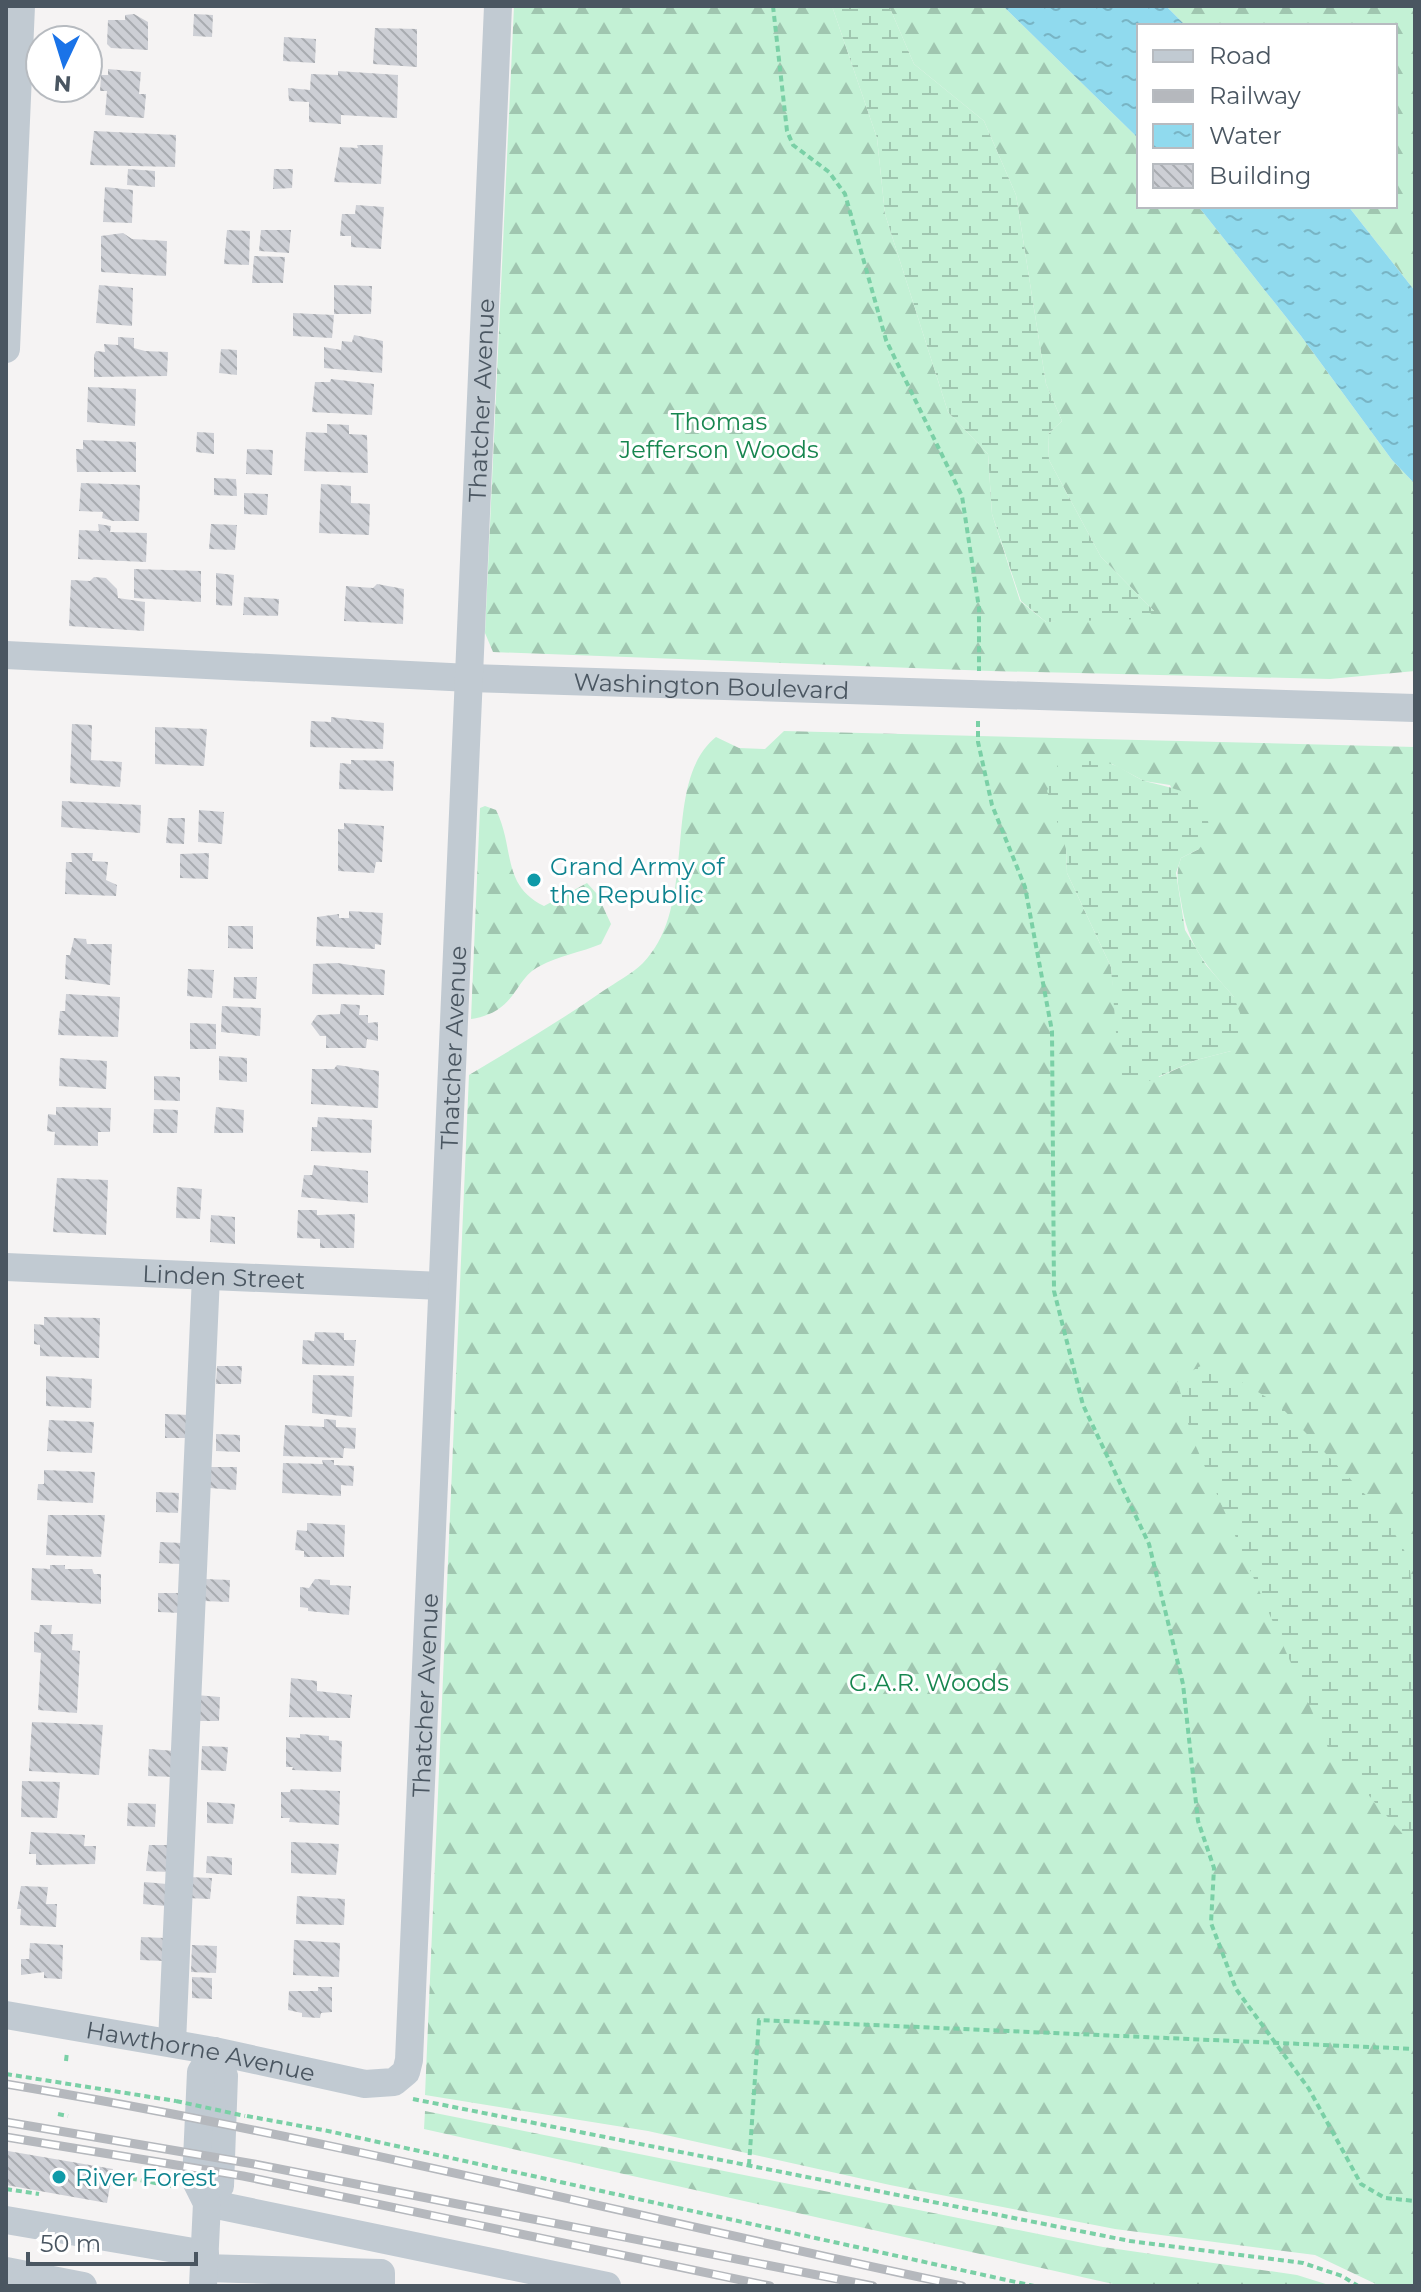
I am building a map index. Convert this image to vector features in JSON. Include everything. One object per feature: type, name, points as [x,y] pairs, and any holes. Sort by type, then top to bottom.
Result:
[{"type":"street","points":[[6,349],[21,6]]},
{"type":"street","name":"Thatcher Avenue","points":[[394,2082],[406,2072],[409,2060],[498,6]]},
{"type":"street","name":"Washington Boulevard","points":[[6,655],[470,678],[1415,708]]},
{"type":"street","name":"Linden Street","points":[[6,1267],[442,1286]]},
{"type":"street","points":[[172,2043],[206,1276]]},
{"type":"street","name":"Hawthorne Avenue","points":[[6,2015],[214,2051],[365,2084],[394,2082]]},
{"type":"street","points":[[204,2269],[207,2203],[220,2187],[224,2076],[214,2051]]},
{"type":"street","points":[[207,2203],[607,2286]]},
{"type":"street","points":[[6,2220],[204,2269],[381,2273],[381,2286]]},
{"type":"street","points":[[6,2271],[83,2286]]},
{"type":"path","points":[[773,6],[787,131],[793,145],[829,172],[845,194],[886,340],[962,496],[979,608],[979,671]]},
{"type":"path","points":[[978,721],[978,742],[992,805],[1025,887],[1052,1031],[1054,1291],[1083,1405],[1149,1544],[1183,1684],[1198,1821],[1214,1868],[1211,1923],[1236,1989],[1309,2089],[1361,2184],[1385,2198],[1415,2201]]},
{"type":"path","points":[[749,2165],[759,2020],[1415,2049]]},
{"type":"path","points":[[66,2061],[67,2052]]},
{"type":"path","points":[[6,2074],[176,2101],[328,2131],[1034,2286]]},
{"type":"path","points":[[394,2082],[409,2098],[429,2103],[1130,2241],[1303,2263],[1342,2276],[1358,2286]]},
{"type":"path","points":[[58,2114],[68,2116]]},
{"type":"path","points":[[135,2176],[134,2179],[178,2187]]},
{"type":"path","points":[[6,2189],[39,2194]]},
{"type":"green space","name":"Thomas Jefferson Woods","points":[[514,6],[832,6],[877,138],[885,214],[948,412],[988,454],[992,514],[1020,601],[1046,622],[1154,611],[1101,557],[1049,460],[1048,434],[1062,421],[1046,384],[1016,195],[984,121],[914,64],[889,6],[1003,6],[1137,137],[1137,208],[1200,208],[1301,336],[1392,460],[1415,484],[1415,671],[1330,679],[991,671],[493,652],[485,633]]},
{"type":"green space","points":[[832,6],[889,6],[914,64],[984,121],[1016,195],[1046,384],[1062,421],[1048,434],[1049,460],[1101,557],[1154,611],[1144,619],[1046,622],[1021,601],[992,514],[988,454],[948,412],[885,214],[877,138]]},
{"type":"green space","points":[[1166,6],[1415,6],[1415,291],[1350,208],[1397,208],[1397,24],[1184,24]]},
{"type":"green space","name":"G.A.R. Woods","points":[[784,731],[1415,747],[1415,2286],[1380,2286],[1315,2255],[1115,2229],[890,2185],[648,2131],[425,2095],[469,1075],[570,1013],[643,963],[660,938],[671,909],[683,813],[689,783],[699,757],[716,737],[739,748],[765,749]],"holes":[[[1112,764],[1144,781],[1170,785],[1199,849],[1181,858],[1179,864],[1178,879],[1184,917],[1199,953],[1234,997],[1231,1051],[1196,1060],[1159,1077],[1115,1005],[1111,967],[1067,873],[1066,849]]]},
{"type":"green space","points":[[1060,760],[1115,765],[1145,781],[1190,795],[1204,809],[1210,835],[1199,849],[1181,858],[1176,873],[1185,930],[1206,965],[1234,997],[1245,1027],[1231,1051],[1196,1060],[1133,1088],[1120,1085],[1111,967],[1067,873],[1066,849],[1047,791]]},
{"type":"green space","points":[[485,806],[496,810],[515,876],[530,897],[544,906],[587,883],[597,894],[611,924],[601,944],[540,966],[524,979],[498,1010],[471,1019],[480,808]]},
{"type":"green space","points":[[1208,1362],[1278,1404],[1383,1513],[1409,1559],[1414,1614],[1415,1848],[1329,1750],[1191,1435],[1177,1379]]},
{"type":"green space","points":[[425,2111],[1103,2247],[1297,2275],[1332,2286],[1122,2286],[424,2129]]},
{"type":"water","points":[[1003,6],[1166,6],[1184,24],[1137,24],[1137,137]]},
{"type":"water","points":[[1200,208],[1350,208],[1415,291],[1415,484],[1392,460],[1301,336]]},
{"type":"building","points":[[134,14],[148,22],[148,50],[111,48],[107,44],[108,20],[125,20],[125,15]]},
{"type":"building","points":[[194,14],[213,15],[212,37],[193,36]]},
{"type":"building","points":[[375,28],[417,29],[417,67],[373,64]]},
{"type":"building","points":[[284,37],[316,39],[315,63],[283,61]]},
{"type":"building","points":[[108,69],[141,72],[139,94],[146,94],[144,118],[105,115],[107,91],[104,91],[104,75],[108,75]]},
{"type":"building","points":[[338,71],[398,75],[397,118],[341,115],[341,124],[309,122],[309,102],[289,101],[288,88],[310,90],[311,74],[338,75]]},
{"type":"building","points":[[94,131],[176,135],[175,167],[90,165]]},
{"type":"building","points":[[357,145],[383,145],[381,184],[334,182],[340,147],[358,148]]},
{"type":"building","points":[[128,169],[155,171],[155,187],[127,185]]},
{"type":"building","points":[[274,169],[293,169],[292,188],[273,189]]},
{"type":"building","points":[[105,187],[133,190],[132,223],[103,222]]},
{"type":"building","points":[[356,205],[384,207],[381,249],[351,247],[351,236],[340,236],[342,214],[355,214]]},
{"type":"building","points":[[227,230],[250,231],[249,265],[224,264]]},
{"type":"building","points":[[261,230],[291,230],[289,253],[259,251]]},
{"type":"building","points":[[123,233],[132,239],[167,241],[166,276],[101,272],[101,236]]},
{"type":"building","points":[[254,256],[285,257],[283,283],[252,283]]},
{"type":"building","points":[[99,285],[133,288],[132,326],[96,323]]},
{"type":"building","points":[[334,285],[372,286],[371,314],[334,314]]},
{"type":"building","points":[[293,313],[334,315],[332,338],[293,336]]},
{"type":"building","points":[[354,335],[383,341],[382,373],[324,368],[324,347],[341,350],[342,341],[352,342]]},
{"type":"building","points":[[118,337],[134,338],[134,348],[168,352],[167,376],[94,377],[96,351],[105,352],[104,344],[118,345]]},
{"type":"building","points":[[221,349],[237,350],[237,375],[219,373]]},
{"type":"building","points":[[331,379],[374,384],[372,415],[312,412],[315,382],[330,382]]},
{"type":"building","points":[[88,387],[136,389],[135,426],[87,422]]},
{"type":"building","points":[[327,424],[349,425],[349,434],[367,435],[368,473],[304,471],[306,432],[327,433]]},
{"type":"building","points":[[197,432],[214,433],[214,454],[196,452]]},
{"type":"building","points":[[83,440],[136,442],[136,472],[77,472],[76,449],[83,449]]},
{"type":"building","points":[[247,449],[273,450],[272,475],[246,474]]},
{"type":"building","points":[[214,478],[236,479],[237,496],[214,495]]},
{"type":"building","points":[[81,483],[140,485],[139,521],[113,521],[102,518],[103,512],[79,511]]},
{"type":"building","points":[[321,484],[351,486],[351,503],[370,504],[369,535],[319,533]]},
{"type":"building","points":[[244,493],[268,494],[267,515],[244,514]]},
{"type":"building","points":[[98,524],[111,526],[110,532],[147,533],[146,562],[78,559],[79,530],[99,531]]},
{"type":"building","points":[[211,524],[237,525],[235,550],[209,549]]},
{"type":"building","points":[[134,569],[201,571],[201,602],[134,598]]},
{"type":"building","points":[[216,573],[234,575],[232,606],[216,605]]},
{"type":"building","points":[[94,577],[106,578],[117,589],[118,598],[145,602],[144,631],[69,626],[71,580],[90,581]]},
{"type":"building","points":[[377,584],[404,589],[403,624],[344,621],[346,586],[373,588]]},
{"type":"building","points":[[244,597],[279,599],[278,616],[243,615]]},
{"type":"building","points":[[331,717],[384,723],[383,749],[310,747],[311,721],[331,722]]},
{"type":"building","points":[[72,724],[92,725],[91,760],[122,762],[120,787],[70,783]]},
{"type":"building","points":[[155,727],[207,729],[204,766],[155,764]]},
{"type":"building","points":[[351,760],[394,761],[393,791],[339,789],[340,763],[351,764]]},
{"type":"building","points":[[62,801],[141,805],[140,833],[61,827]]},
{"type":"building","points":[[199,810],[224,812],[222,844],[198,842]]},
{"type":"building","points":[[168,818],[185,818],[184,844],[166,843]]},
{"type":"building","points":[[344,823],[384,826],[382,862],[376,862],[374,873],[338,871],[338,829],[344,829]]},
{"type":"building","points":[[71,853],[93,853],[92,861],[108,862],[106,880],[117,885],[116,896],[65,894],[66,862],[72,862]]},
{"type":"building","points":[[209,853],[208,879],[180,878],[180,854]]},
{"type":"building","points":[[349,911],[383,913],[381,945],[375,944],[375,949],[316,946],[317,917],[339,914],[339,918],[349,918]]},
{"type":"building","points":[[228,926],[253,926],[253,949],[228,948]]},
{"type":"building","points":[[74,938],[86,939],[87,944],[112,944],[110,985],[65,979],[66,955],[70,955]]},
{"type":"building","points":[[337,963],[385,970],[384,995],[312,994],[313,964]]},
{"type":"building","points":[[188,969],[214,970],[212,998],[187,996]]},
{"type":"building","points":[[234,977],[257,977],[256,999],[233,998]]},
{"type":"building","points":[[66,994],[120,997],[118,1037],[58,1035],[60,1011],[65,1011]]},
{"type":"building","points":[[341,1004],[360,1005],[359,1015],[368,1015],[368,1023],[378,1022],[378,1041],[367,1039],[366,1048],[326,1048],[326,1036],[320,1036],[311,1024],[317,1015],[340,1014]]},
{"type":"building","points":[[222,1006],[261,1008],[260,1036],[221,1032]]},
{"type":"building","points":[[190,1023],[216,1024],[216,1049],[190,1049]]},
{"type":"building","points":[[219,1056],[247,1058],[247,1082],[219,1080]]},
{"type":"building","points":[[60,1058],[107,1061],[106,1089],[59,1086]]},
{"type":"building","points":[[337,1065],[379,1071],[378,1108],[311,1104],[312,1069],[334,1069]]},
{"type":"building","points":[[154,1076],[180,1077],[180,1101],[154,1100]]},
{"type":"building","points":[[56,1107],[111,1108],[110,1132],[98,1132],[98,1146],[54,1145],[55,1132],[47,1131],[48,1114],[56,1115]]},
{"type":"building","points":[[216,1107],[244,1110],[243,1133],[214,1133]]},
{"type":"building","points":[[154,1109],[178,1110],[177,1133],[153,1133]]},
{"type":"building","points":[[318,1117],[372,1120],[371,1153],[311,1151],[312,1127],[317,1127]]},
{"type":"building","points":[[314,1165],[368,1171],[368,1203],[301,1197],[304,1175],[312,1175]]},
{"type":"building","points":[[57,1178],[108,1180],[106,1235],[53,1232]]},
{"type":"building","points":[[177,1187],[202,1189],[200,1219],[176,1218]]},
{"type":"building","points":[[298,1210],[317,1210],[317,1215],[355,1214],[354,1248],[320,1248],[320,1239],[297,1238]]},
{"type":"building","points":[[211,1215],[235,1217],[235,1244],[210,1242]]},
{"type":"building","points":[[44,1317],[100,1318],[99,1358],[40,1356],[40,1345],[34,1344],[34,1324],[44,1325]]},
{"type":"building","points":[[315,1332],[344,1333],[344,1340],[356,1340],[354,1366],[302,1364],[303,1340],[314,1341]]},
{"type":"building","points":[[217,1366],[242,1366],[241,1384],[216,1384]]},
{"type":"building","points":[[313,1375],[354,1376],[352,1417],[312,1413]]},
{"type":"building","points":[[46,1376],[92,1379],[91,1408],[46,1406]]},
{"type":"building","points":[[165,1414],[190,1415],[188,1438],[165,1438]]},
{"type":"building","points":[[324,1419],[336,1420],[336,1427],[356,1428],[355,1449],[344,1448],[343,1458],[283,1456],[285,1425],[324,1427]]},
{"type":"building","points":[[49,1420],[94,1422],[92,1453],[47,1451]]},
{"type":"building","points":[[216,1434],[240,1435],[240,1452],[216,1451]]},
{"type":"building","points":[[322,1460],[334,1460],[334,1465],[354,1466],[353,1486],[341,1485],[341,1496],[282,1493],[283,1463],[323,1464]]},
{"type":"building","points":[[209,1467],[237,1467],[236,1490],[209,1488]]},
{"type":"building","points":[[44,1470],[95,1472],[93,1503],[37,1500],[38,1484],[44,1484]]},
{"type":"building","points":[[156,1492],[179,1493],[178,1513],[156,1512]]},
{"type":"building","points":[[48,1515],[105,1515],[101,1557],[46,1555]]},
{"type":"building","points":[[307,1523],[345,1525],[344,1557],[304,1557],[304,1551],[295,1550],[297,1530],[307,1531]]},
{"type":"building","points":[[160,1542],[182,1543],[180,1564],[159,1563]]},
{"type":"building","points":[[50,1565],[65,1565],[65,1569],[92,1569],[94,1574],[101,1574],[101,1604],[31,1600],[32,1568],[50,1569]]},
{"type":"building","points":[[204,1579],[230,1580],[229,1602],[204,1601]]},
{"type":"building","points":[[315,1579],[330,1580],[330,1585],[351,1586],[349,1615],[308,1611],[308,1608],[300,1607],[300,1587],[309,1588]]},
{"type":"building","points":[[158,1593],[182,1593],[181,1613],[158,1612]]},
{"type":"building","points":[[40,1625],[52,1625],[51,1634],[73,1634],[72,1650],[80,1651],[77,1713],[38,1710],[41,1653],[34,1652],[34,1632],[39,1633]]},
{"type":"building","points":[[291,1678],[317,1681],[317,1691],[352,1695],[350,1718],[289,1717]]},
{"type":"building","points":[[196,1695],[220,1697],[219,1721],[195,1721]]},
{"type":"building","points":[[32,1722],[103,1725],[99,1775],[29,1771]]},
{"type":"building","points":[[300,1734],[329,1736],[329,1740],[342,1741],[341,1772],[292,1770],[293,1767],[286,1767],[286,1737],[300,1738]]},
{"type":"building","points":[[202,1746],[228,1747],[226,1771],[201,1770]]},
{"type":"building","points":[[149,1749],[175,1751],[174,1777],[148,1776]]},
{"type":"building","points":[[22,1781],[60,1782],[57,1818],[21,1817]]},
{"type":"building","points":[[291,1789],[340,1791],[339,1825],[289,1822],[290,1818],[281,1818],[281,1792],[290,1792]]},
{"type":"building","points":[[207,1802],[235,1804],[233,1824],[207,1823]]},
{"type":"building","points":[[128,1803],[156,1804],[155,1827],[127,1826]]},
{"type":"building","points":[[31,1832],[85,1835],[84,1846],[96,1846],[95,1864],[36,1865],[36,1854],[29,1854]]},
{"type":"building","points":[[291,1842],[339,1844],[336,1875],[291,1873]]},
{"type":"building","points":[[149,1845],[170,1845],[169,1872],[146,1871]]},
{"type":"building","points":[[207,1856],[232,1858],[232,1875],[206,1873]]},
{"type":"building","points":[[188,1877],[212,1878],[210,1899],[187,1898]]},
{"type":"building","points":[[144,1882],[167,1884],[166,1906],[143,1904]]},
{"type":"building","points":[[21,1886],[48,1887],[46,1904],[57,1904],[56,1927],[20,1925],[21,1909],[17,1909]]},
{"type":"building","points":[[297,1896],[345,1899],[344,1925],[296,1924]]},
{"type":"building","points":[[141,1937],[165,1938],[164,1961],[140,1960]]},
{"type":"building","points":[[294,1940],[340,1943],[339,1977],[293,1975]]},
{"type":"building","points":[[30,1943],[63,1945],[62,1979],[44,1978],[44,1972],[21,1975],[21,1959],[29,1959]]},
{"type":"building","points":[[192,1945],[217,1946],[216,1973],[191,1972]]},
{"type":"building","points":[[192,1977],[212,1978],[212,1999],[192,1998]]},
{"type":"building","points":[[318,1987],[332,1987],[332,2012],[321,2013],[320,2018],[302,2017],[302,2013],[288,2010],[289,1991],[318,1991]]},
{"type":"building","name":"River Forest","points":[[8,2151],[113,2169],[107,2203],[6,2185]]},
{"type":"railway","points":[[6,2084],[246,2128],[962,2286]]},
{"type":"railway","points":[[6,2122],[254,2164],[873,2286]]},
{"type":"railway","points":[[6,2137],[243,2176],[770,2286]]},
{"type":"place","name":"Grand Army of the Republic","points":[[534,880]]},
{"type":"place","name":"River Forest","points":[[59,2177]]}]
